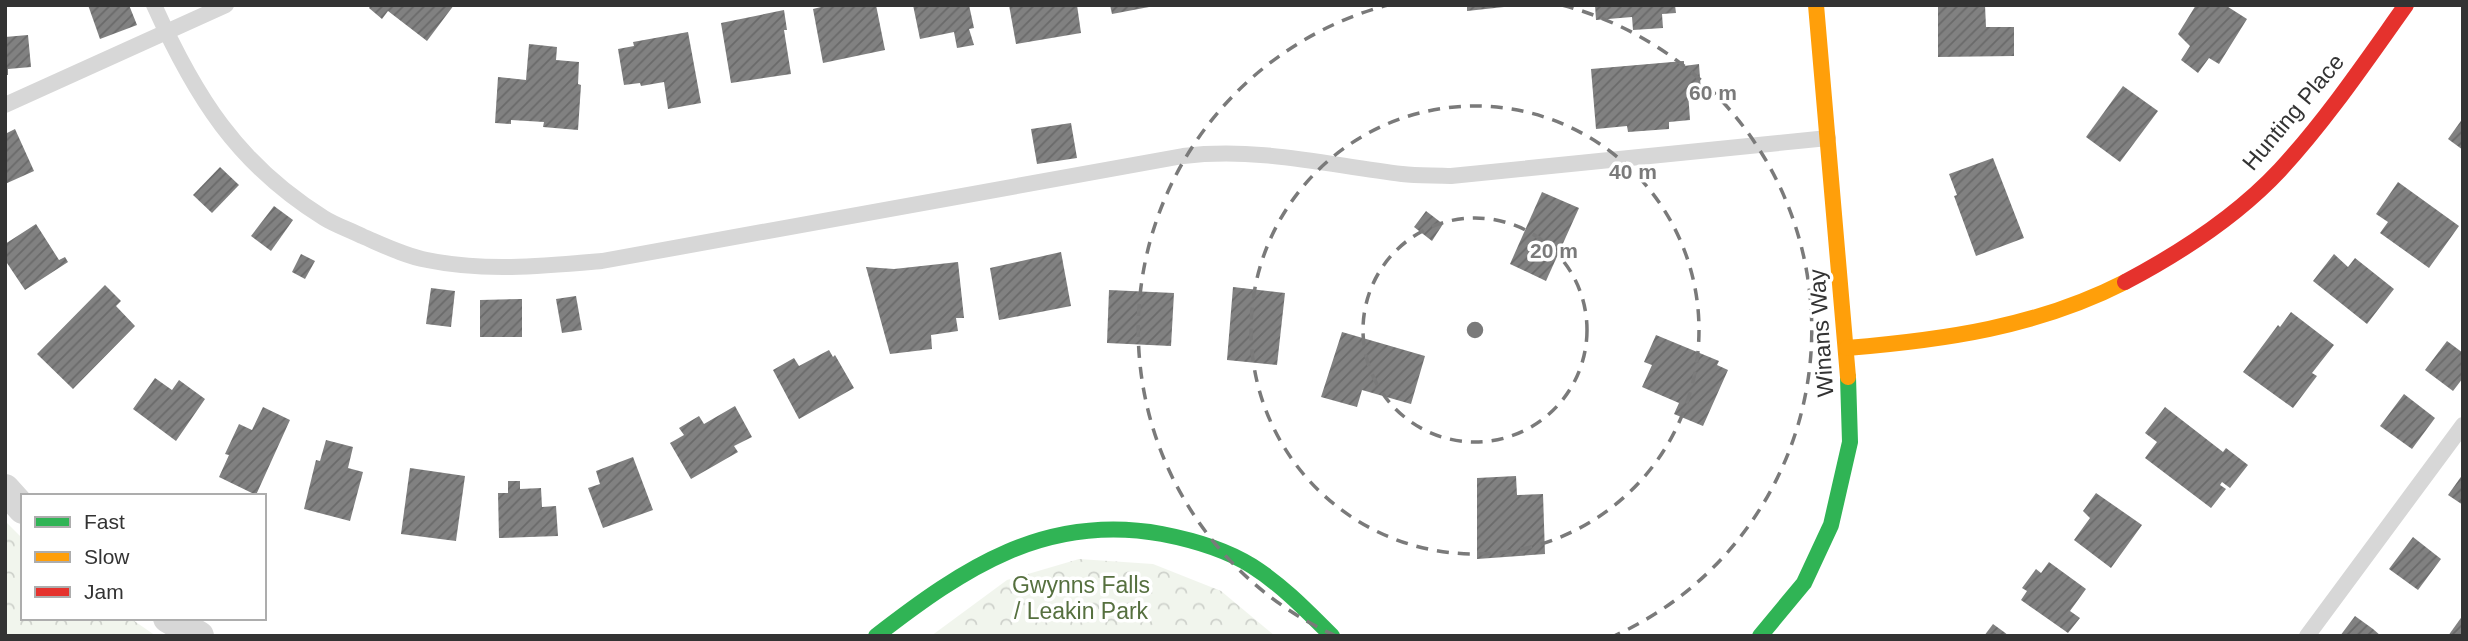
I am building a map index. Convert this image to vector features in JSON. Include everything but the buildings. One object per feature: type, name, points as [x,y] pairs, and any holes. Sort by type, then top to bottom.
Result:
[{"type":"street","name":"Winans Way","points":[[1760,636],[1804,583],[1831,525],[1850,442],[1847,348],[1816,5]]},
{"type":"street","name":"Hunting Place","points":[[1847,348],[1938,340],[2020,324],[2084,302],[2155,267],[2219,224],[2282,167],[2341,95],[2406,5]]},
{"type":"street","points":[[5,489],[21,507]]},
{"type":"street","points":[[876,636],[957,579],[1012,550],[1051,536],[1093,528],[1163,534],[1190,540],[1225,553],[1259,570],[1290,594],[1332,636]]},
{"type":"street","points":[[172,620],[199,636]]},
{"type":"lane","points":[[154,5],[189,75],[218,123],[247,156],[281,187],[325,219],[382,245],[426,260],[478,266],[542,266],[602,261],[1183,156],[1219,152],[1251,153],[1403,174],[1451,176],[1828,138]]},
{"type":"lane","points":[[5,106],[226,5]]},
{"type":"lane","points":[[2307,636],[2463,425]]},
{"type":"green space","points":[[5,521],[21,537],[21,620],[133,620],[156,636],[5,636]]},
{"type":"green space","name":"Gwynns Falls / Leakin Park","points":[[1079,559],[1153,564],[1221,591],[1275,636],[931,636],[1007,580]]},
{"type":"traffic: fast","points":[[1760,636],[1804,583],[1831,525],[1850,442],[1848,377]]},
{"type":"traffic: fast","points":[[876,636],[941,588],[1008,552],[1043,539],[1080,532],[1120,530],[1185,539],[1242,560],[1284,590],[1332,636]]},
{"type":"traffic: slow","points":[[1816,5],[1848,377]]},
{"type":"traffic: slow","points":[[1847,348],[1919,341],[2024,321],[2092,297],[2125,282]]},
{"type":"traffic: jam","points":[[2125,282],[2207,232],[2263,187],[2330,110],[2406,5]]}]
